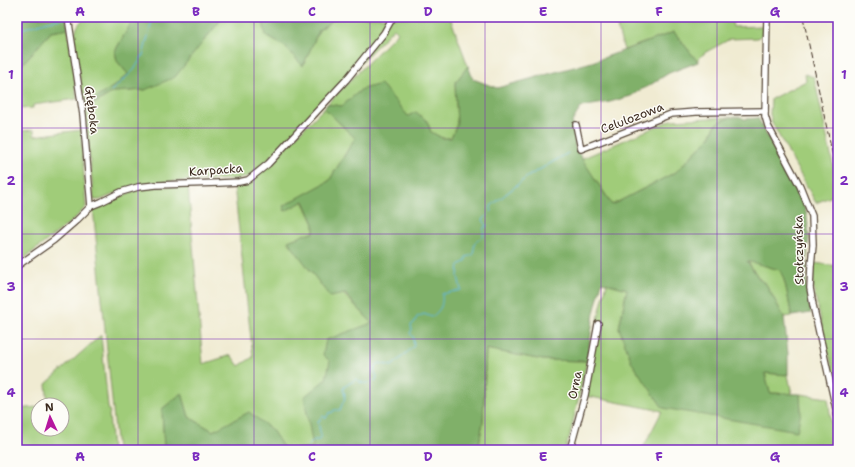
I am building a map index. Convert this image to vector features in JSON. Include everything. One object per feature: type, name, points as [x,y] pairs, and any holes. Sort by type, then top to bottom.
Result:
[{"type":"street","name":"Głęboka","points":[[68,17],[82,115],[90,206]]},
{"type":"street","name":"Karpacka","points":[[17,266],[54,240],[77,220],[90,206],[121,192],[138,187],[176,184],[220,184],[248,180],[268,164],[346,80],[384,33],[393,17]]},
{"type":"street","name":"Stołczyńska","points":[[767,17],[765,110],[768,126],[800,186],[812,216],[813,245],[810,266],[810,288],[838,418]]},
{"type":"street","name":"Celulozowa","points":[[576,125],[582,149],[671,114],[765,110]]},
{"type":"street","name":"Orna","points":[[570,450],[585,395],[598,324]]},
{"type":"green space","points":[[19,17],[66,17],[68,29],[51,32],[17,70],[17,19]]},
{"type":"green space","points":[[87,17],[134,17],[115,51],[117,61],[128,74],[117,84],[84,106],[74,37],[78,25]]},
{"type":"green space","points":[[134,17],[223,17],[175,77],[145,90],[113,92],[88,107],[85,115],[84,106],[117,84],[128,74],[117,61],[115,51]]},
{"type":"green space","points":[[223,17],[262,17],[267,36],[284,46],[303,65],[319,30],[337,17],[450,17],[468,66],[455,83],[457,124],[452,138],[442,138],[431,132],[427,121],[408,117],[362,89],[342,106],[327,104],[398,32],[394,28],[257,171],[247,177],[236,179],[155,182],[124,190],[100,200],[94,200],[85,115],[88,108],[113,92],[145,90],[200,45]]},
{"type":"green space","points":[[262,17],[337,17],[319,30],[303,66],[284,46],[266,36]]},
{"type":"green space","points":[[614,17],[731,17],[733,27],[763,26],[762,34],[758,38],[730,39],[706,52],[700,57],[698,62],[674,32],[624,50]]},
{"type":"green space","points":[[68,29],[77,99],[33,105],[33,108],[17,109],[17,70],[51,32]]},
{"type":"green space","points":[[674,32],[698,62],[669,73],[631,96],[610,102],[581,107],[572,122],[575,148],[612,205],[676,172],[710,137],[717,123],[731,117],[741,117],[744,119],[758,118],[803,202],[807,216],[809,237],[806,285],[811,313],[792,316],[786,287],[780,270],[747,261],[760,280],[766,284],[784,317],[788,354],[788,375],[765,373],[770,393],[800,394],[801,412],[797,431],[663,408],[632,363],[619,328],[627,289],[602,282],[594,313],[587,361],[543,360],[486,349],[483,421],[478,450],[291,450],[313,447],[304,397],[326,379],[330,361],[323,355],[326,340],[372,323],[345,294],[330,297],[288,241],[306,234],[314,233],[314,224],[304,201],[285,211],[283,206],[329,181],[355,138],[324,108],[327,104],[342,106],[362,89],[381,84],[408,116],[416,112],[427,121],[431,132],[442,138],[451,138],[457,124],[455,83],[468,66],[473,79],[497,88],[592,62]]},
{"type":"green space","points":[[805,74],[814,77],[838,188],[837,194],[816,203],[772,123],[770,114],[771,99],[806,81]]},
{"type":"green space","points":[[324,108],[355,138],[329,181],[284,206],[285,211],[303,201],[314,224],[314,233],[306,234],[289,241],[364,314],[467,201],[579,153],[392,450],[207,450],[216,429],[213,431],[189,417],[182,393],[162,409],[164,450],[117,450],[93,208],[136,190],[156,187],[188,186],[203,364],[231,355],[239,366],[253,357],[234,185],[246,184],[256,177]]},
{"type":"green space","points":[[731,117],[717,123],[710,137],[676,172],[612,205],[581,159],[671,120]]},
{"type":"green space","points":[[34,130],[34,136],[81,130],[86,207],[72,221],[17,264],[17,131]]},
{"type":"green space","points":[[747,260],[780,270],[786,287],[792,316],[784,317],[766,284],[760,280]]},
{"type":"green space","points":[[814,263],[838,266],[838,400],[835,380],[813,287]]},
{"type":"green space","points":[[607,283],[627,289],[619,328],[801,412],[800,394],[828,398],[835,450],[642,450],[662,411],[586,396],[599,314]]},
{"type":"green space","points":[[101,335],[108,407],[110,413],[112,450],[17,450],[17,409],[30,408],[30,437],[70,437],[70,397],[47,397],[46,384]]},
{"type":"green space","points":[[486,349],[543,360],[587,361],[570,435],[565,450],[478,450],[483,421]]},
{"type":"green space","points":[[765,373],[788,375],[792,394],[770,393]]},
{"type":"green space","points":[[182,393],[189,417],[213,431],[249,412],[272,430],[285,450],[164,450],[162,409]]},
{"type":"waterway","points":[[71,18],[75,17]]},
{"type":"waterway","points":[[111,91],[134,70],[143,55],[153,17]]},
{"type":"waterway","points":[[18,30],[48,21],[66,18]]},
{"type":"waterway","points":[[306,450],[314,440],[319,440],[321,436],[318,422],[323,416],[326,418],[329,413],[333,412],[334,410],[340,410],[345,398],[343,390],[344,387],[356,379],[366,383],[376,380],[377,376],[374,372],[379,363],[392,366],[414,346],[413,337],[410,333],[412,330],[411,325],[417,317],[424,314],[432,317],[441,307],[442,294],[461,290],[458,276],[459,265],[466,261],[466,257],[473,255],[475,242],[483,237],[484,227],[487,226],[483,220],[491,211],[491,206],[527,177],[568,153]]},
{"type":"railway","points":[[803,17],[838,180]]}]
